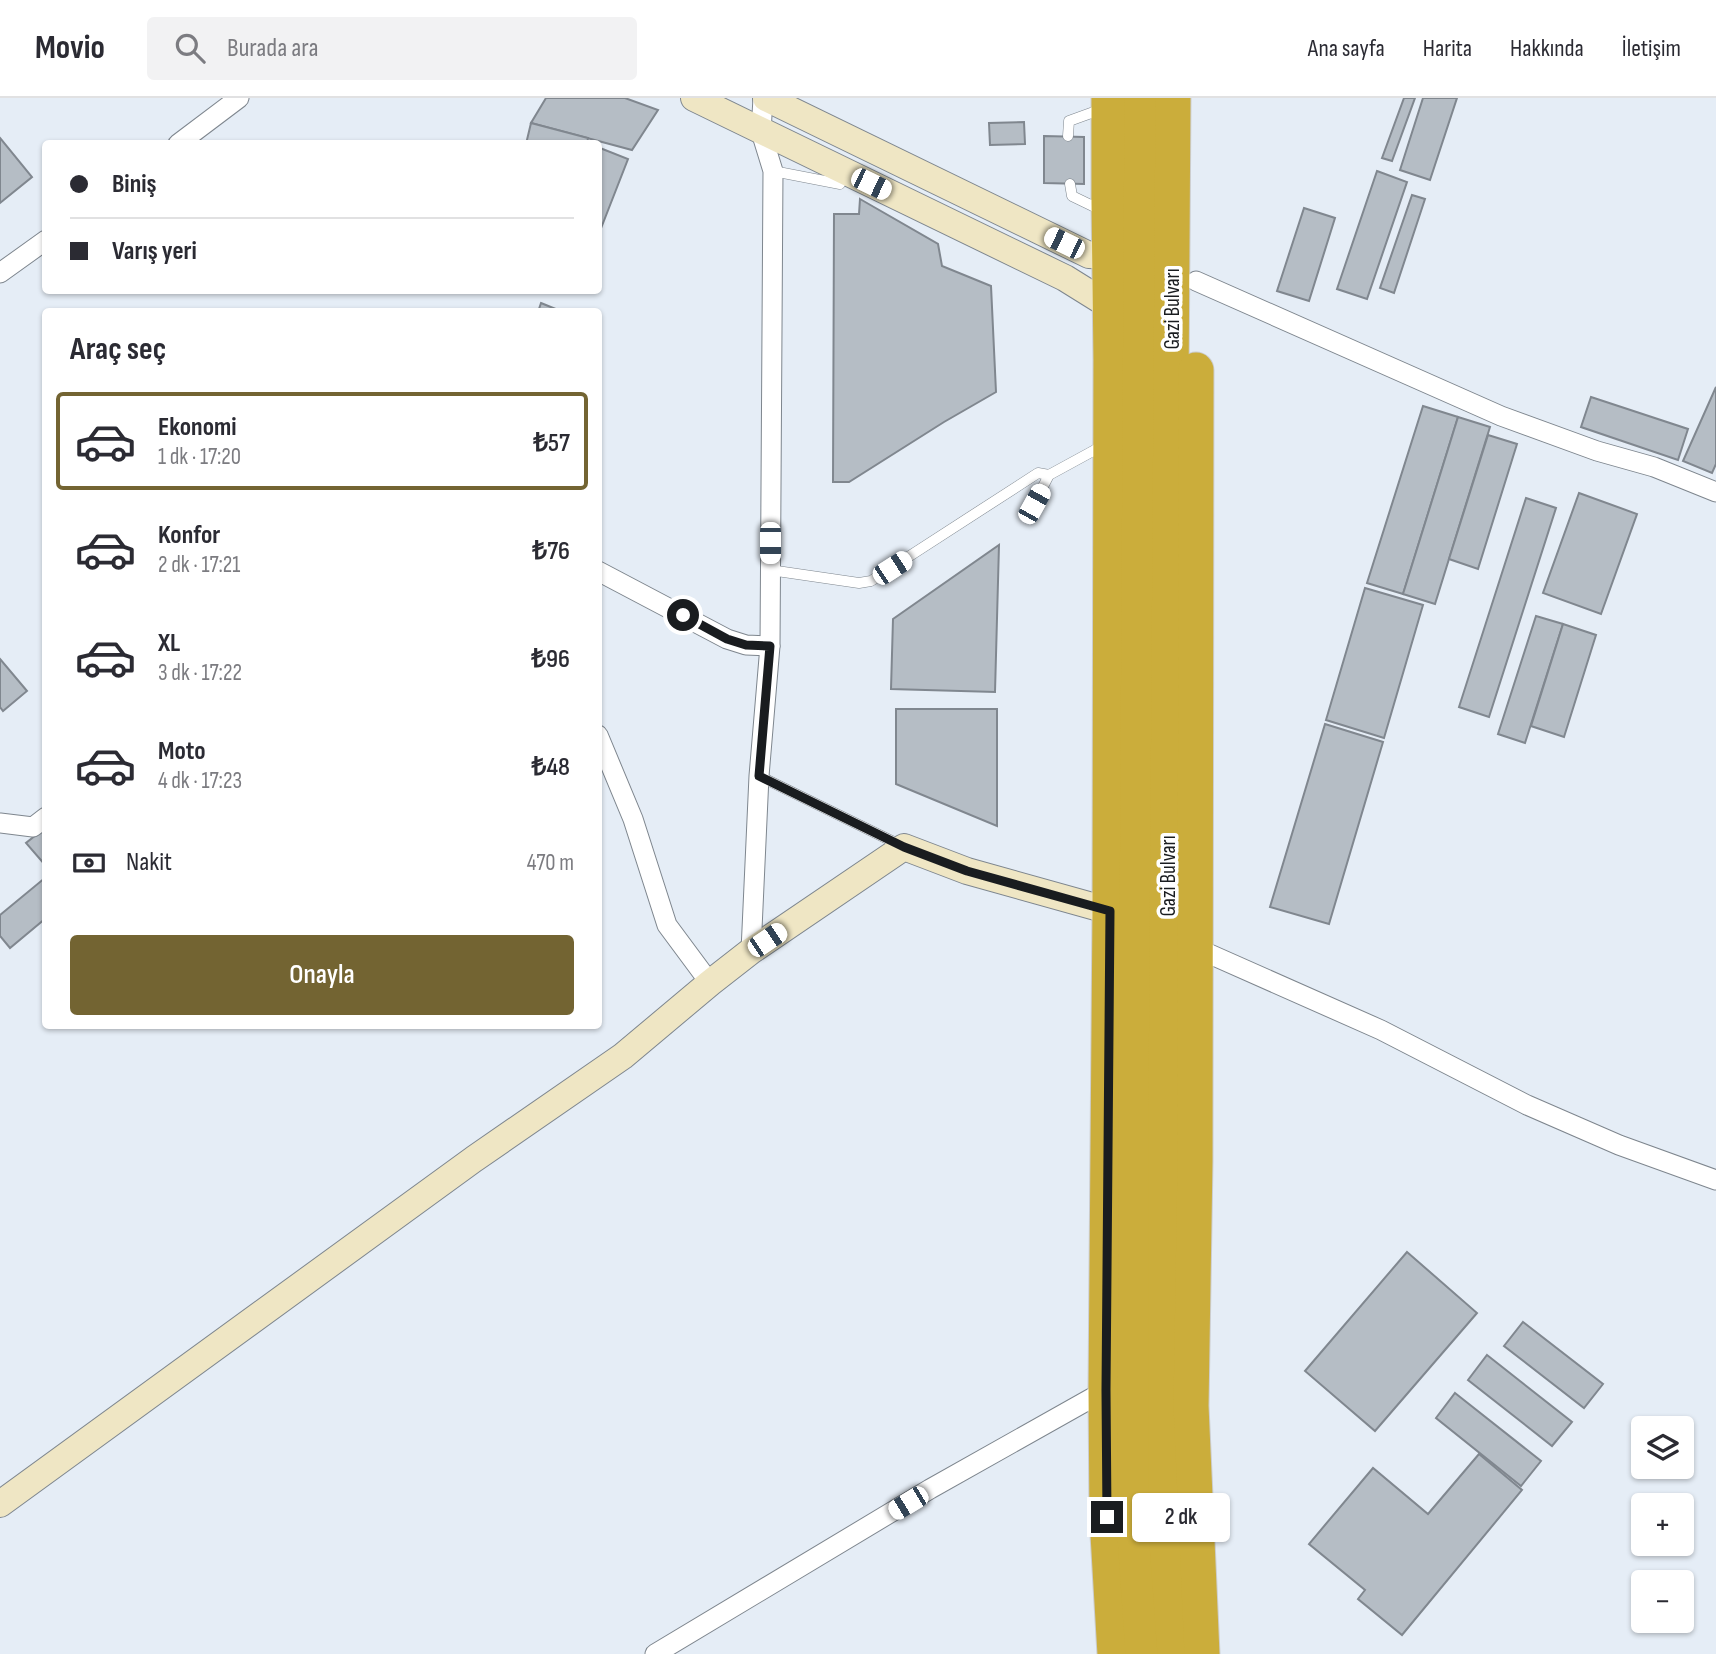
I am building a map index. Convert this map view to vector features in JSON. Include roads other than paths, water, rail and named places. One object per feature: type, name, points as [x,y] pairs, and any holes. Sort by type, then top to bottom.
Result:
[{"type":"highway","name":"Gazi Bulvarı","points":[[1173,98],[1181,947],[1166,1530],[1175,1654]]},
{"type":"highway","points":[[1196,98],[1196,281],[1181,947],[1195,1161],[1191,1406],[1202,1654]]},
{"type":"highway","points":[[1115,1654],[1107,1517],[1106,1390],[1110,911],[1109,213],[1120,101]]},
{"type":"highway","name":"Gazi Bulvarı","points":[[1120,101],[1136,1091],[1135,1537],[1143,1654]]},
{"type":"main road","points":[[694,98],[1065,278],[1110,306]]},
{"type":"main road","points":[[765,98],[1089,255],[1109,256]]},
{"type":"main road","points":[[0,1504],[474,1159],[623,1056],[751,951],[904,847],[967,871],[1110,911]]},
{"type":"street","points":[[183,140],[239,98]]},
{"type":"street","points":[[751,951],[759,776],[770,646],[773,172],[761,132],[765,98]]},
{"type":"street","points":[[0,273],[42,243]]},
{"type":"street","points":[[1196,281],[1501,416],[1597,451],[1654,467],[1716,492]]},
{"type":"street","points":[[602,573],[727,639],[746,645],[770,646]]},
{"type":"street","points":[[602,745],[633,819],[667,925],[710,983]]},
{"type":"street","points":[[0,822],[33,827],[42,820]]},
{"type":"street","points":[[1181,947],[1381,1030],[1527,1105],[1619,1145],[1716,1180]]},
{"type":"street","points":[[655,1654],[930,1489],[1106,1390]]},
{"type":"lane","points":[[1068,136],[1069,121],[1120,101]]},
{"type":"lane","points":[[773,172],[840,184]]},
{"type":"lane","points":[[1070,184],[1072,196],[1109,213]]},
{"type":"lane","points":[[1034,504],[1049,475],[1111,441]]},
{"type":"lane","points":[[770,570],[859,583],[871,581],[1038,472],[1049,475]]},
{"type":"lane","points":[[759,776],[904,847]]}]
